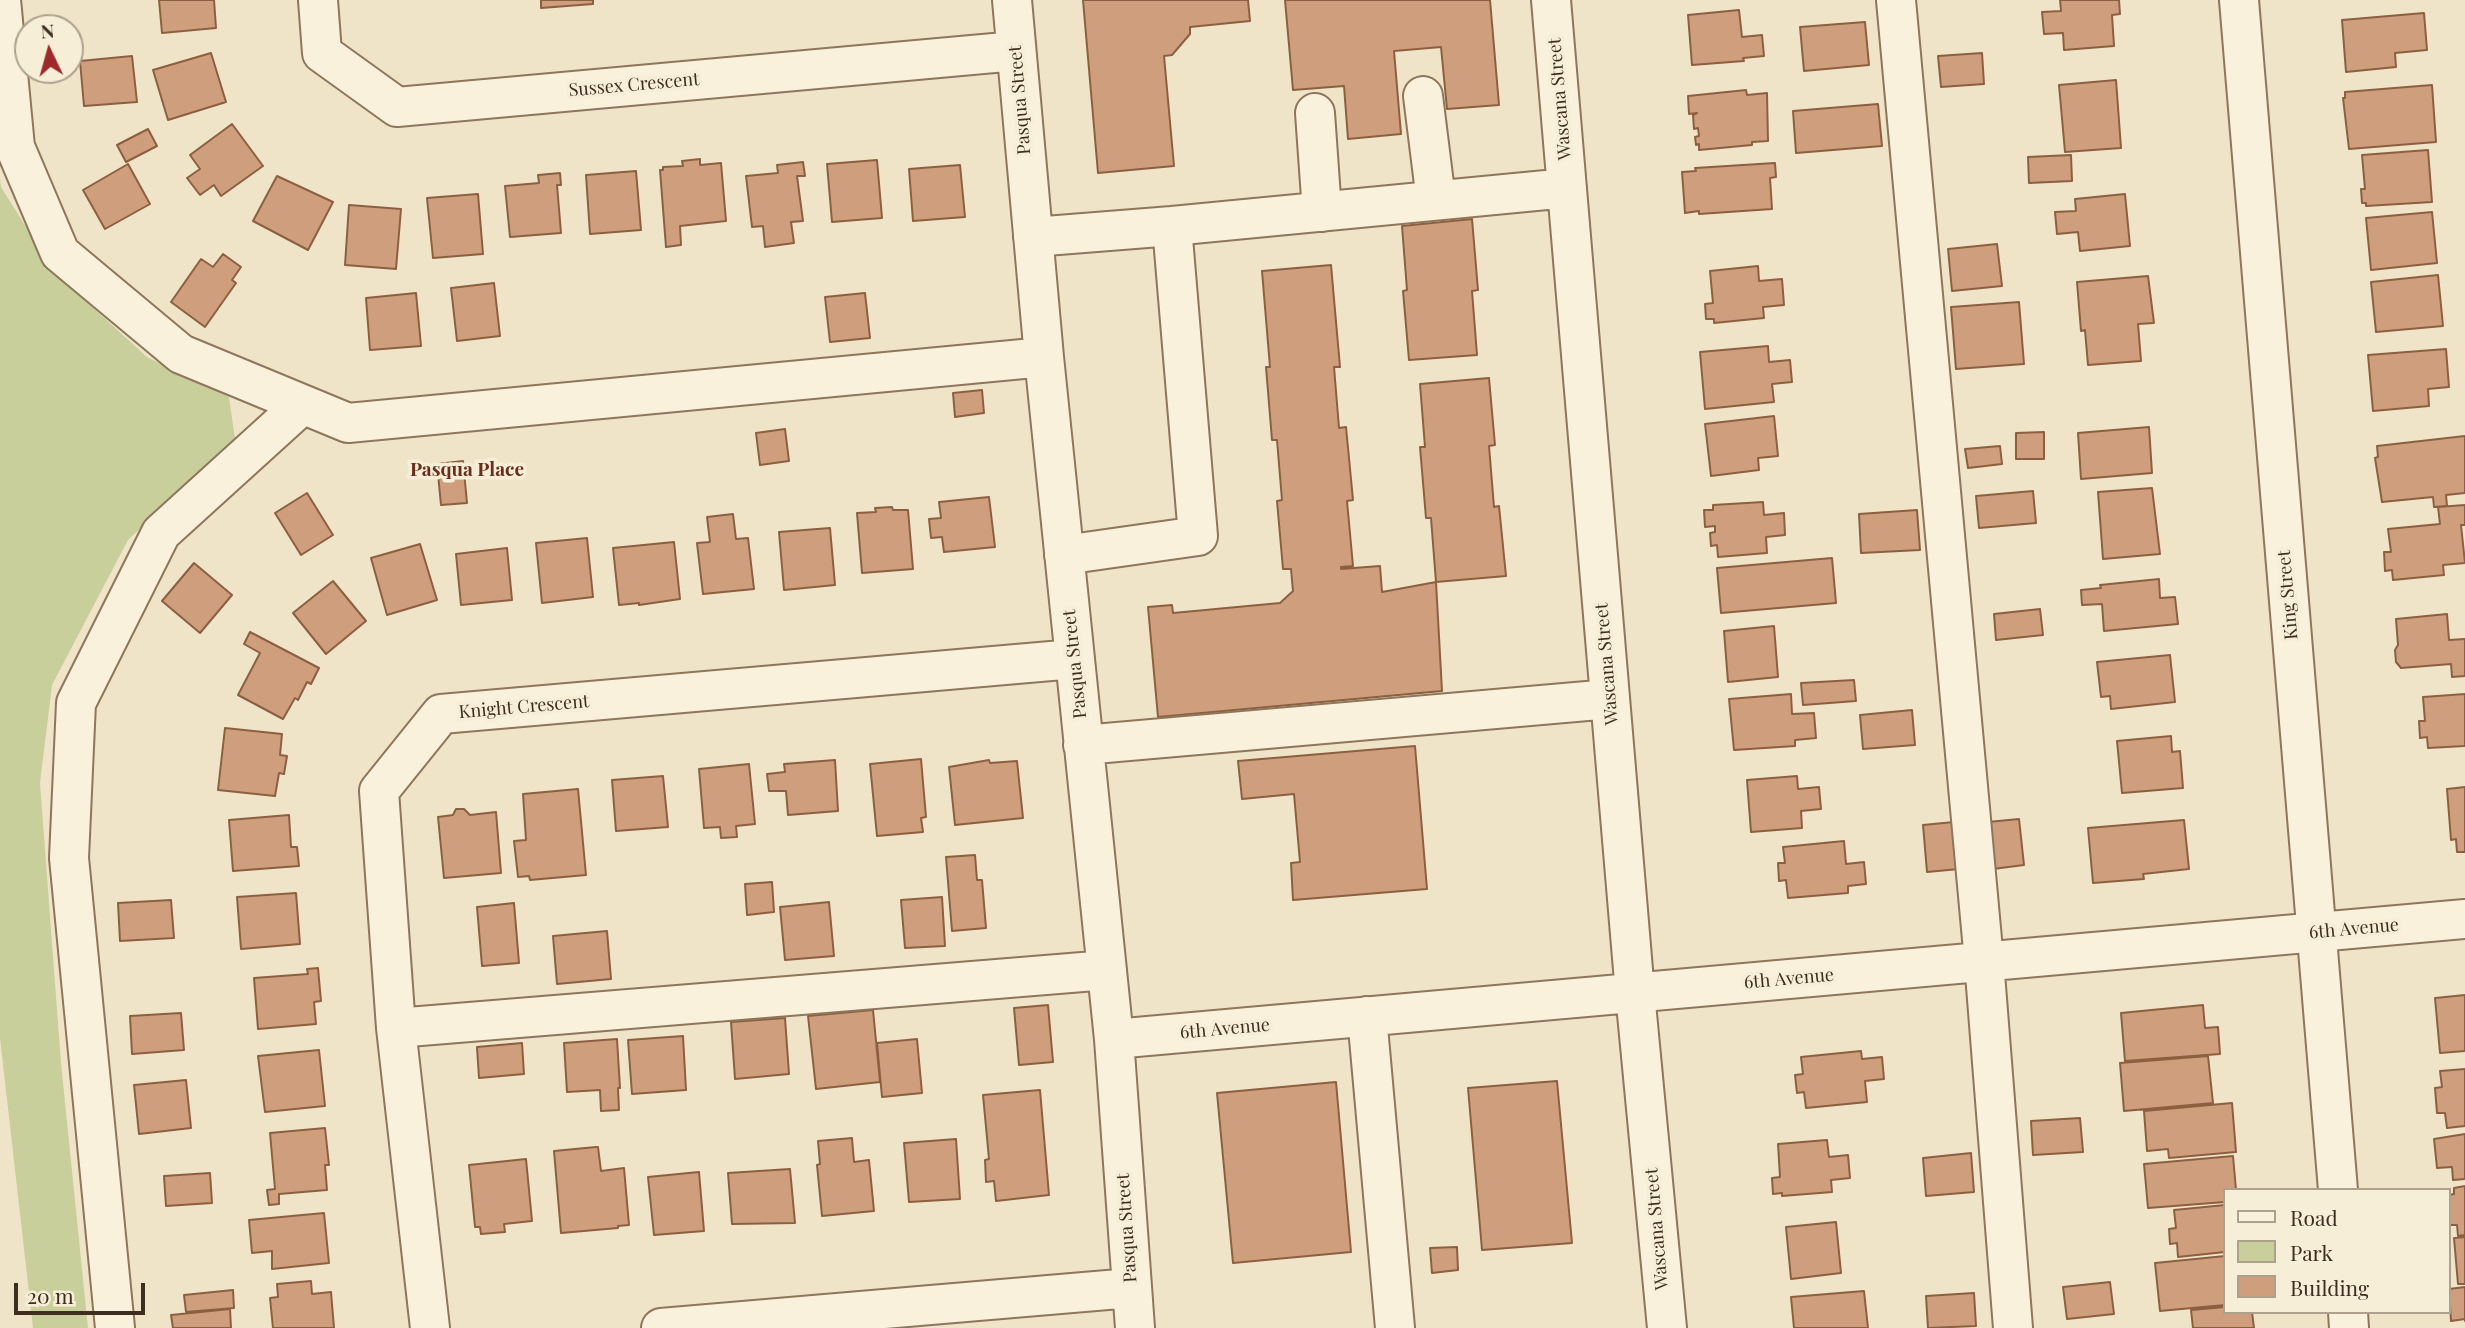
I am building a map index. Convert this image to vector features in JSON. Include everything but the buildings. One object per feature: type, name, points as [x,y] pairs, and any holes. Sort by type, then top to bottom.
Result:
[{"type":"street","points":[[1,0],[15,147],[60,253],[181,354],[348,424],[1044,357]]},
{"type":"street","name":"Sussex Crescent","points":[[318,0],[322,52],[397,107],[1016,51]]},
{"type":"street","name":"Pasqua Street","points":[[1012,0],[1044,357],[1114,1039],[1135,1328]]},
{"type":"street","name":"Wascana Street","points":[[1551,0],[1635,993],[1667,1328]]},
{"type":"street","points":[[1896,0],[1984,961],[2013,1328]]},
{"type":"street","name":"King Street","points":[[2239,0],[2338,1188]]},
{"type":"street","points":[[1423,96],[1436,200]]},
{"type":"street","points":[[1315,113],[1322,212]]},
{"type":"street","points":[[1033,236],[1172,226],[1567,188]]},
{"type":"street","points":[[1064,555],[1198,537],[1172,226]]},
{"type":"street","points":[[115,1328],[69,858],[76,703],[161,533],[302,405]]},
{"type":"street","name":"Knight Crescent","points":[[430,1328],[396,1027],[379,791],[441,714],[1074,659]]},
{"type":"street","points":[[1083,745],[1610,699]]},
{"type":"street","name":"6th Avenue","points":[[1114,1039],[2465,919]]},
{"type":"street","points":[[396,1027],[1107,971]]},
{"type":"street","points":[[1367,1016],[1395,1328]]},
{"type":"street","points":[[662,1328],[1131,1288]]},
{"type":"green space","points":[[0,179],[1,187],[55,273],[147,357],[229,397],[235,439],[128,540],[52,685],[40,783],[61,1063],[88,1328],[33,1328],[0,1038]]},
{"type":"district","name":"Pasqua Place","points":[[467,470]]}]
